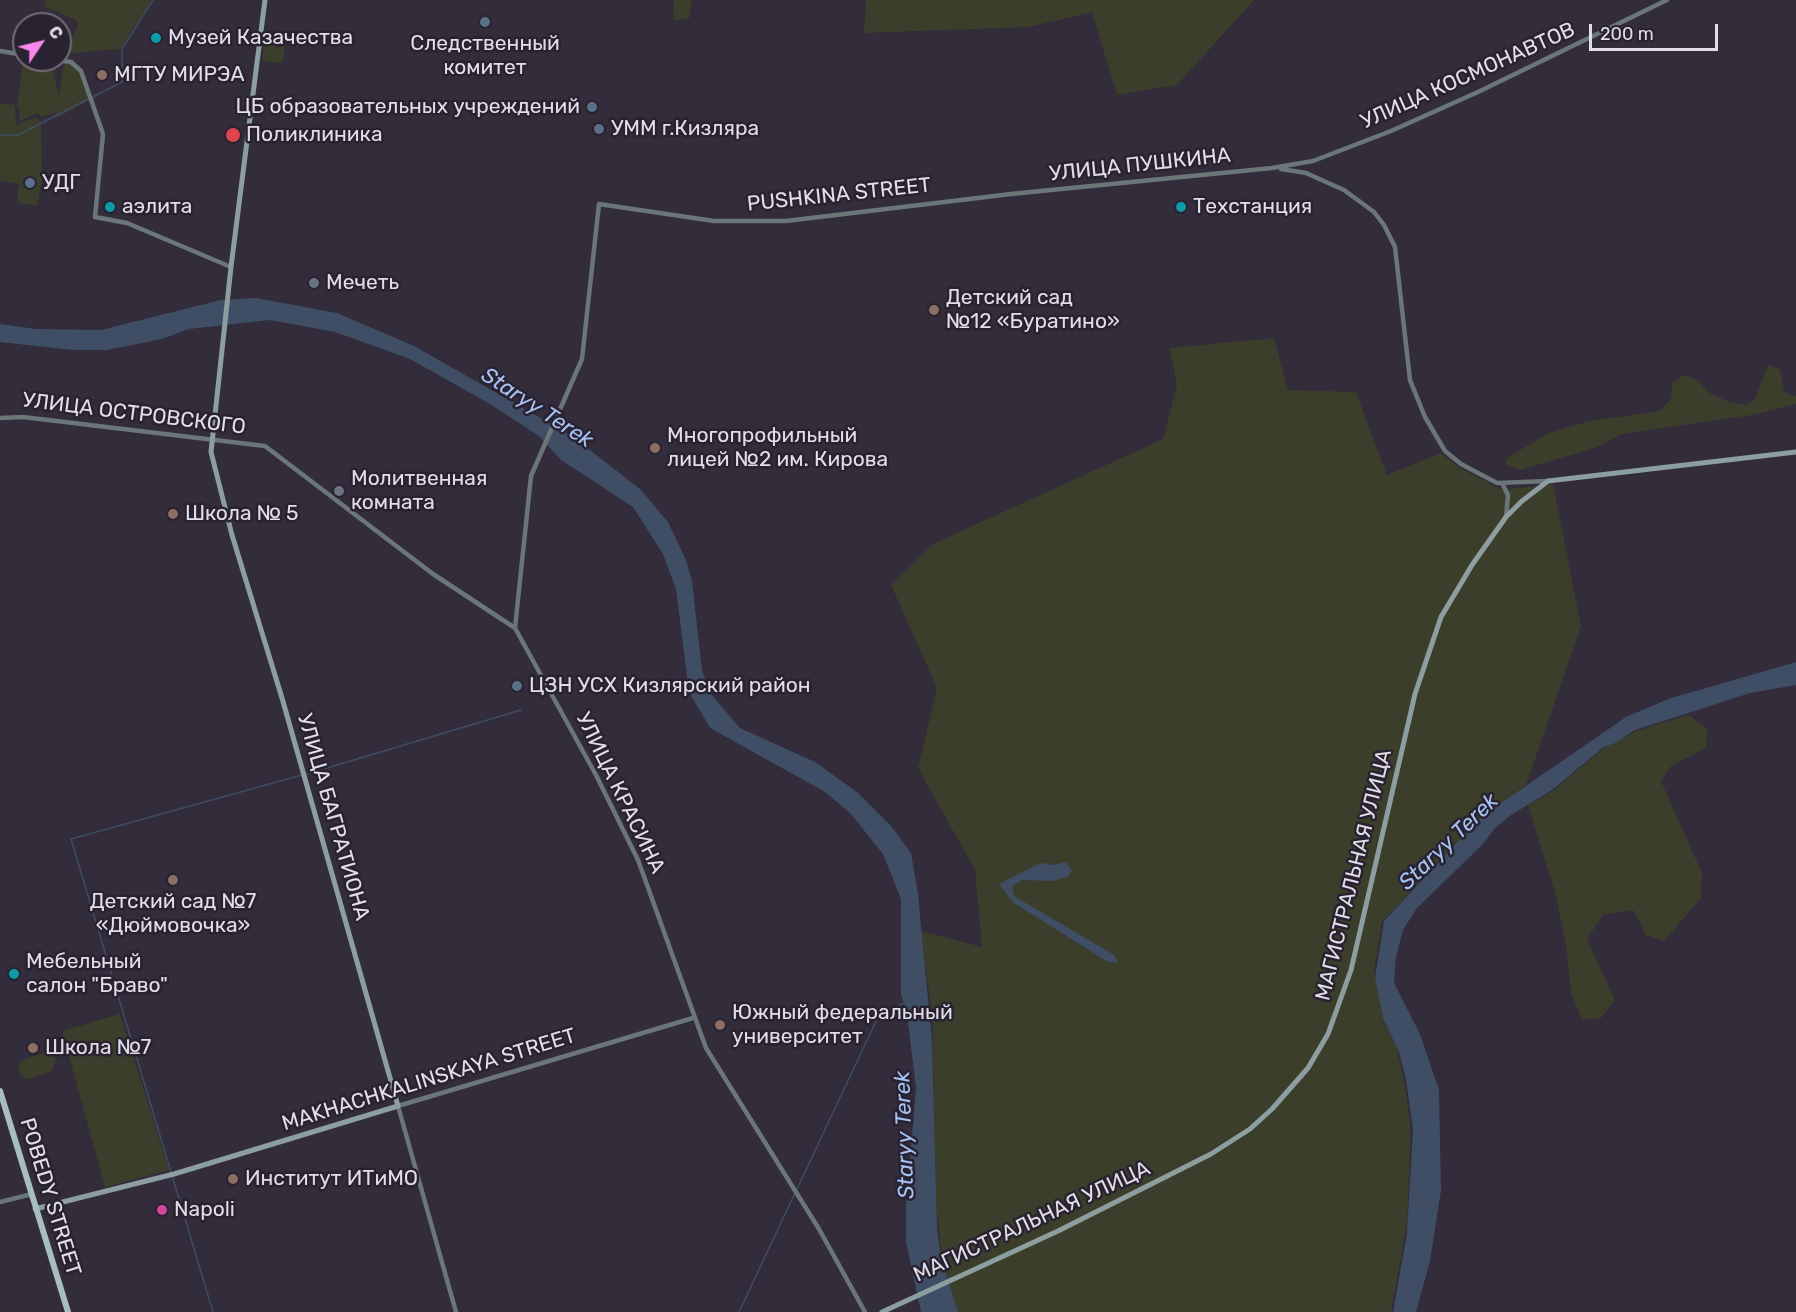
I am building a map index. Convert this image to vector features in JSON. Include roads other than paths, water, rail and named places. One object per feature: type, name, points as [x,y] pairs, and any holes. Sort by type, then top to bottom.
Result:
[{"type":"main road","points":[[231,267],[265,0]]},
{"type":"main road","name":"УЛИЦА БАГРАТИОНА","points":[[231,267],[211,452],[232,535],[282,698],[398,1106]]},
{"type":"main road","points":[[1548,481],[1796,452]]},
{"type":"main road","name":"МАГИСТРАЛЬНАЯ УЛИЦА","points":[[882,1312],[1058,1231],[1231,1142],[1272,1109],[1308,1068],[1329,1034],[1351,970],[1415,694],[1441,617],[1456,590],[1506,517],[1535,489],[1548,481]]},
{"type":"main road","name":"POBEDY STREET","points":[[0,1093],[67,1312]]},
{"type":"main road","name":"MAKHACHKALINSKAYA STREET","points":[[35,1209],[171,1174],[398,1106]]},
{"type":"street","name":"УЛИЦА КОСМОНАВТОВ","points":[[1272,168],[1313,161],[1391,131],[1478,92],[1667,0]]},
{"type":"street","points":[[72,63],[81,71],[104,134],[95,217],[127,223],[231,267]]},
{"type":"street","points":[[1272,168],[1306,173],[1344,190],[1374,212],[1384,225],[1395,248],[1410,380],[1417,401],[1445,451],[1485,479],[1502,483],[1548,481]]},
{"type":"street","name":"PUSHKINA STREET","points":[[515,628],[531,476],[582,359],[599,204],[714,221],[769,222],[1011,194],[1272,168]]},
{"type":"street","name":"УЛИЦА ОСТРОВСКОГО","points":[[0,418],[23,417],[265,446]]},
{"type":"street","name":"УЛИЦА КРАСИНА","points":[[265,446],[433,574],[515,628],[596,775],[638,860],[693,1018],[706,1048],[819,1229],[864,1312]]},
{"type":"street","points":[[1502,483],[1508,495],[1506,517]]},
{"type":"street","name":"MAKHACHKALINSKAYA STREET","points":[[398,1106],[693,1018]]},
{"type":"street","name":"УЛИЦА БАГРАТИОНА","points":[[398,1106],[456,1312]]},
{"type":"street","points":[[0,1202],[31,1194]]},
{"type":"water","points":[[256,298],[337,313],[414,346],[572,436],[640,489],[668,522],[686,560],[692,581],[702,671],[711,694],[740,728],[815,762],[857,792],[891,826],[911,853],[918,894],[932,1041],[937,1229],[942,1262],[958,1312],[921,1312],[906,1242],[906,1207],[916,1088],[907,1015],[901,994],[901,899],[883,854],[850,813],[825,792],[710,728],[689,692],[676,589],[663,554],[633,507],[561,460],[539,436],[490,404],[410,359],[335,332],[270,320],[189,329],[162,339],[107,350],[72,350],[0,342],[0,324],[36,329],[101,330],[221,300]]},
{"type":"water","points":[[1796,662],[1796,685],[1750,693],[1635,730],[1604,747],[1552,790],[1511,815],[1495,828],[1483,844],[1417,908],[1403,930],[1396,957],[1394,983],[1420,1034],[1439,1090],[1441,1190],[1430,1261],[1416,1312],[1393,1312],[1407,1233],[1413,1129],[1406,1080],[1399,1052],[1383,1019],[1375,978],[1384,921],[1482,816],[1626,717],[1668,699]]},
{"type":"water","points":[[1066,862],[1072,871],[1067,877],[1052,881],[1022,880],[1012,886],[1014,896],[1114,955],[1118,963],[1108,962],[1014,903],[999,884],[1041,863],[1054,865]]},
{"type":"waterway","points":[[0,135],[18,135],[122,82],[122,49],[153,0]]},
{"type":"waterway","points":[[307,774],[521,710]]},
{"type":"waterway","points":[[213,1312],[71,839],[302,775]]},
{"type":"waterway","points":[[797,1189],[879,1015],[904,1003]]},
{"type":"waterway","points":[[739,1312],[795,1193]]},
{"type":"place","name":"Следственный комитет","points":[[485,22]]},
{"type":"place","name":"Музей Казачества","points":[[156,38]]},
{"type":"place","name":"МГТУ МИРЭА","points":[[102,75]]},
{"type":"place","name":"ЦБ образовательных учреждений","points":[[592,107]]},
{"type":"place","name":"УММ г.Кизляра","points":[[599,129]]},
{"type":"place","name":"Поликлиника","points":[[233,135]]},
{"type":"place","name":"УДГ","points":[[30,183]]},
{"type":"place","name":"аэлита","points":[[110,207]]},
{"type":"place","name":"Техстанция","points":[[1181,207]]},
{"type":"place","name":"Мечеть","points":[[314,283]]},
{"type":"place","name":"Детский сад №12 «Буратино»","points":[[934,310]]},
{"type":"place","name":"Многопрофильный лицей №2 им. Кирова","points":[[655,448]]},
{"type":"place","name":"Молитвенная комната","points":[[339,491]]},
{"type":"place","name":"Школа № 5","points":[[173,514]]},
{"type":"place","name":"ЦЗН УСХ Кизлярский район","points":[[517,686]]},
{"type":"place","name":"Детский сад №7 «Дюймовочка»","points":[[173,880]]},
{"type":"place","name":"Мебельный салон \"Браво\"","points":[[14,974]]},
{"type":"place","name":"Южный федеральный университет","points":[[720,1025]]},
{"type":"place","name":"Школа №7","points":[[33,1048]]},
{"type":"place","name":"Институт ИТиМО","points":[[233,1179]]},
{"type":"place","name":"Napoli","points":[[162,1210]]},
{"type":"water label","name":"Staryy Terek","points":[[537,408]]},
{"type":"water label","name":"Staryy Terek","points":[[1449,842]]},
{"type":"water label","name":"Staryy Terek","points":[[905,1135]]}]
